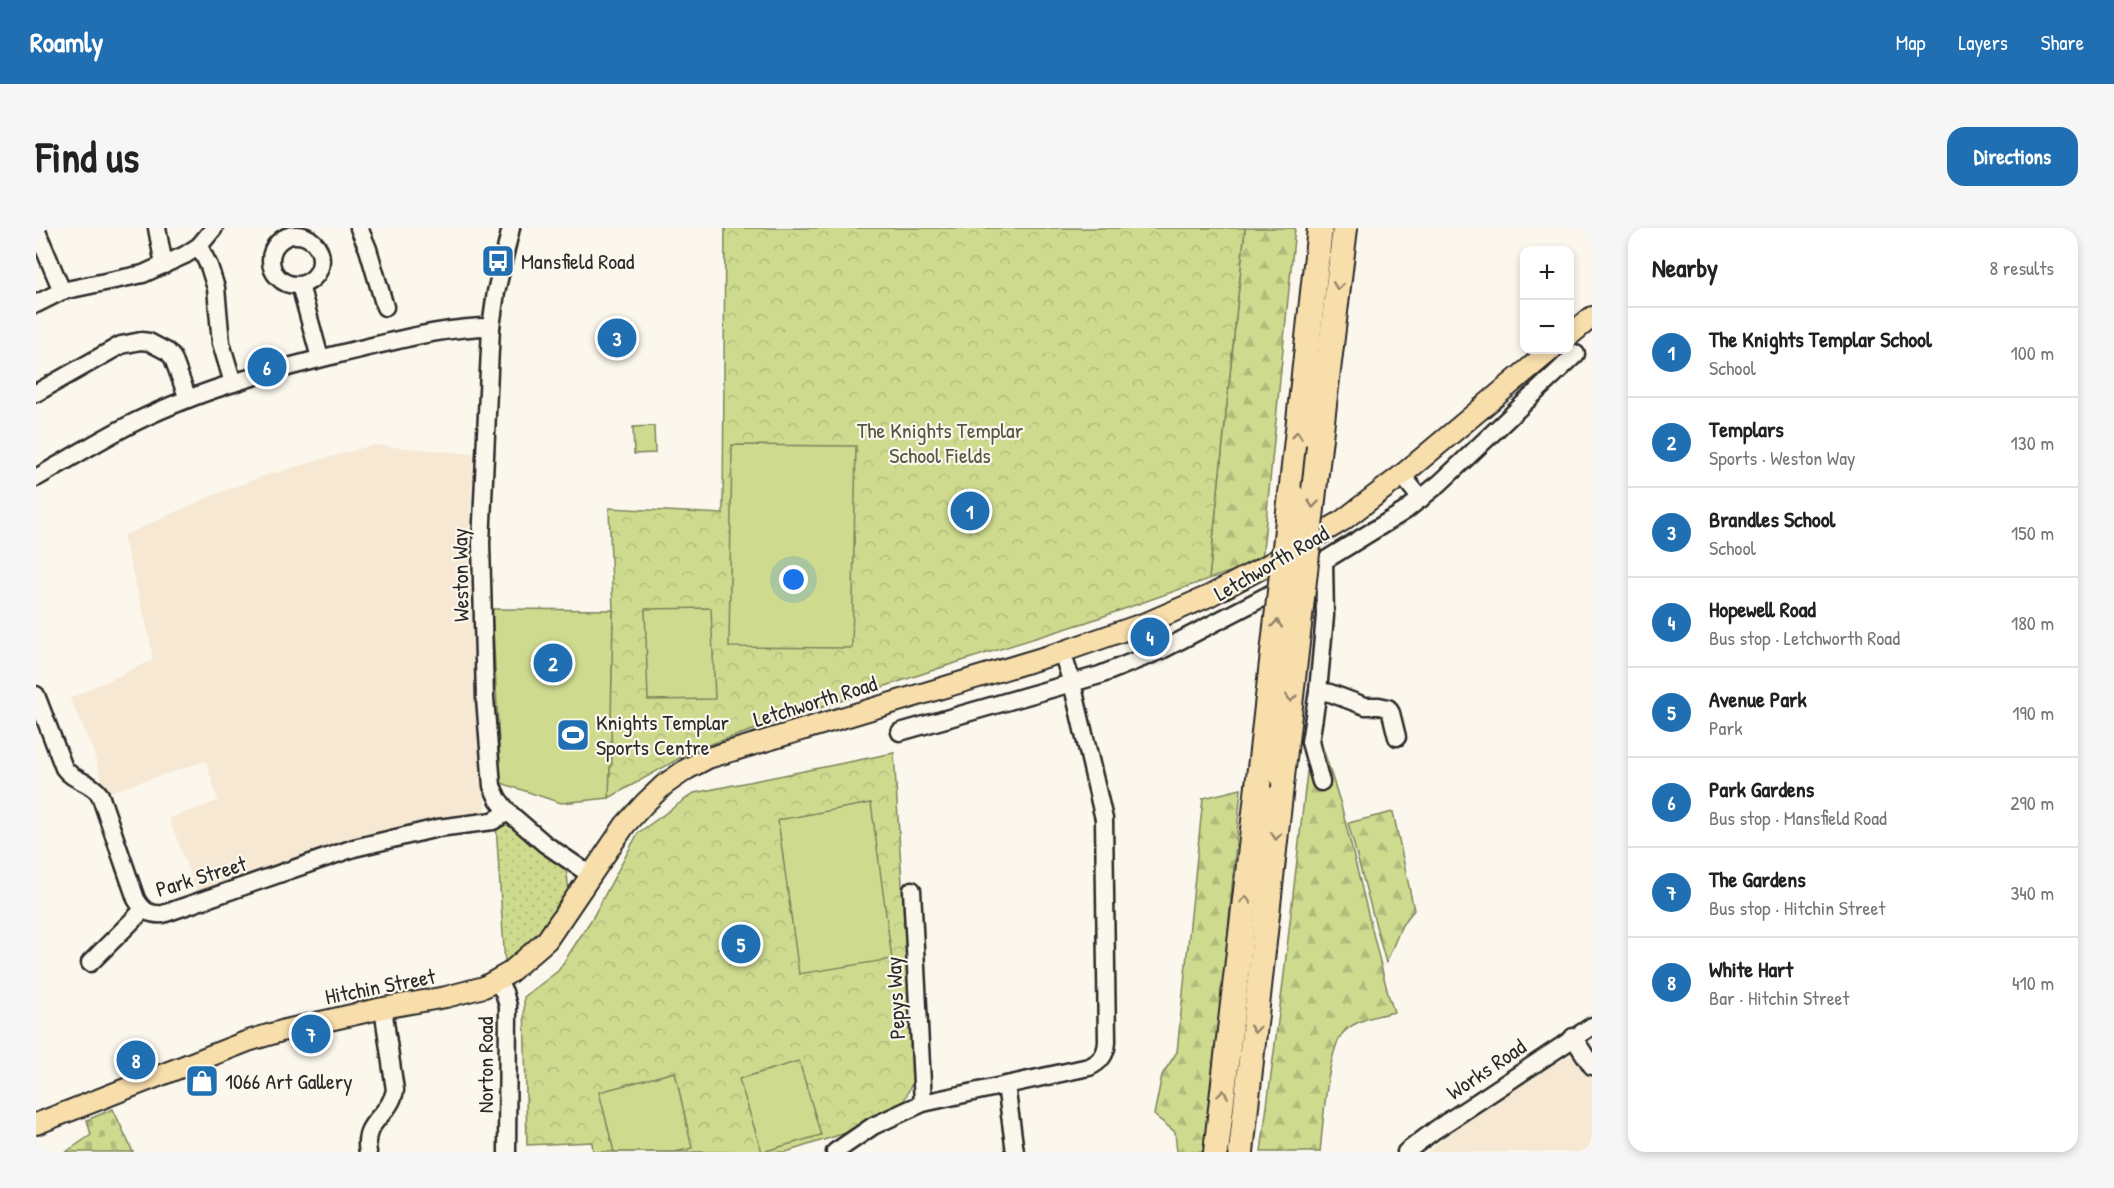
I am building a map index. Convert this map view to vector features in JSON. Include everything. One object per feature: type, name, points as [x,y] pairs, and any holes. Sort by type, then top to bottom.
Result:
[{"type":"highway","points":[[1216,1152],[1320,228]]},
{"type":"highway","points":[[1241,1152],[1345,228]]},
{"type":"main road","points":[[1574,331],[1592,317]]},
{"type":"main road","name":"Letchworth Road","points":[[592,876],[625,825],[645,803],[664,785],[708,758],[1062,652],[1151,621],[1242,580],[1342,521],[1402,475],[1546,354]]},
{"type":"main road","name":"Hitchin Street","points":[[36,1124],[232,1046],[285,1030],[382,1008],[467,993],[484,987],[523,962],[547,940],[592,876]]},
{"type":"street","points":[[157,228],[164,265]]},
{"type":"street","points":[[36,304],[62,291],[143,274],[199,246],[214,228]]},
{"type":"street","points":[[359,228],[368,249],[385,307]]},
{"type":"street","name":"Weston Way","points":[[511,228],[496,292],[491,327],[481,543],[485,698],[492,786],[508,812],[545,844],[592,876]]},
{"type":"street","points":[[36,229],[62,291]]},
{"type":"street","points":[[199,246],[216,288],[218,325],[233,383]]},
{"type":"street","points":[[300,285],[320,358]]},
{"type":"street","points":[[36,478],[135,422],[233,383],[320,358],[452,329],[491,327]]},
{"type":"street","points":[[36,393],[121,345],[141,341],[149,342],[168,352],[173,358],[188,399]]},
{"type":"street","name":"Letchworth Road","points":[[900,732],[1072,683],[1125,665],[1201,631],[1272,593],[1421,499],[1576,354]]},
{"type":"street","points":[[1402,475],[1421,499]]},
{"type":"street","points":[[1321,782],[1310,742],[1318,691],[1325,616],[1324,561]]},
{"type":"street","points":[[836,1152],[873,1126],[923,1103],[1094,1065],[1102,1058],[1106,1049],[1104,819],[1072,683],[1062,652]]},
{"type":"street","points":[[1318,691],[1365,706],[1388,708],[1397,737]]},
{"type":"street","name":"Park Street","points":[[36,695],[64,768],[72,777],[94,788],[100,795],[136,899],[143,910],[151,914],[163,914],[354,848],[438,828],[493,821],[508,812]]},
{"type":"street","name":"Pepys Way","points":[[912,890],[923,1103]]},
{"type":"street","points":[[90,963],[143,910]]},
{"type":"street","name":"Norton Road","points":[[496,981],[504,992],[508,1006],[507,1152]]},
{"type":"street","points":[[368,1152],[366,1138],[368,1131],[393,1098],[395,1090],[382,1008]]},
{"type":"street","name":"Works Road","points":[[1406,1152],[1573,1036],[1592,1026]]},
{"type":"street","points":[[1573,1036],[1592,1066]]},
{"type":"street","points":[[1006,1085],[1015,1152]]},
{"type":"shaded area","points":[[373,445],[474,454],[469,538],[475,536],[475,556],[470,554],[475,704],[481,778],[486,807],[484,813],[479,817],[348,840],[197,893],[169,818],[218,801],[206,761],[106,793],[92,748],[70,698],[153,660],[148,631],[123,536],[260,477]]},
{"type":"shaded area","points":[[1592,1042],[1592,1152],[1427,1152],[1479,1109]]},
{"type":"green space","name":"The Knights Templar School Fields","points":[[725,228],[1245,228],[1209,579],[1087,622],[696,749],[609,798],[613,610],[609,508],[723,514]]},
{"type":"green space","points":[[1245,228],[1295,228],[1262,561],[1209,579]]},
{"type":"green space","points":[[654,426],[655,453],[634,454],[633,427]]},
{"type":"green space","points":[[732,445],[856,446],[852,648],[729,647]]},
{"type":"green space","points":[[711,608],[715,699],[648,700],[645,609]]},
{"type":"green space","points":[[492,609],[613,610],[612,765],[610,766],[609,798],[561,803],[501,783]]},
{"type":"green space","points":[[1321,742],[1341,805],[1394,1012],[1354,1024],[1343,1033],[1338,1042],[1329,1072],[1320,1152],[1261,1152],[1307,772]]},
{"type":"green space","points":[[894,753],[914,1079],[902,1105],[858,1129],[786,1152],[593,1152],[592,1142],[527,1145],[524,997],[558,971],[593,917],[638,833],[694,793]]},
{"type":"green space","points":[[1241,789],[1217,1051],[1204,1152],[1177,1152],[1175,1132],[1154,1115],[1162,1075],[1177,1052],[1203,798]]},
{"type":"green space","points":[[871,803],[892,959],[799,974],[778,820]]},
{"type":"green space","points":[[1393,812],[1414,910],[1402,925],[1386,963],[1348,823]]},
{"type":"green space","points":[[506,821],[530,844],[562,865],[567,874],[569,893],[549,924],[523,951],[505,965],[496,824]]},
{"type":"green space","points":[[799,1061],[821,1135],[762,1152],[739,1079]]},
{"type":"green space","points":[[675,1072],[692,1148],[675,1152],[614,1152],[599,1092]]},
{"type":"green space","points":[[113,1109],[133,1152],[66,1152],[91,1135],[87,1120]]},
{"type":"place","name":"Mansfield Road","points":[[498,261]]},
{"type":"place","name":"Brandles School","points":[[617,338]]},
{"type":"place","name":"Park Gardens","points":[[267,367]]},
{"type":"place","name":"The Knights Templar School","points":[[970,511]]},
{"type":"place","name":"Hopewell Road","points":[[1150,637]]},
{"type":"place","name":"Templars","points":[[553,663]]},
{"type":"place","name":"Knights Templar Sports Centre","points":[[573,735]]},
{"type":"place","name":"Avenue Park","points":[[741,944]]},
{"type":"place","name":"The Gardens","points":[[311,1034]]},
{"type":"place","name":"White Hart","points":[[136,1060]]},
{"type":"place","name":"1066 Art Gallery","points":[[202,1081]]}]
